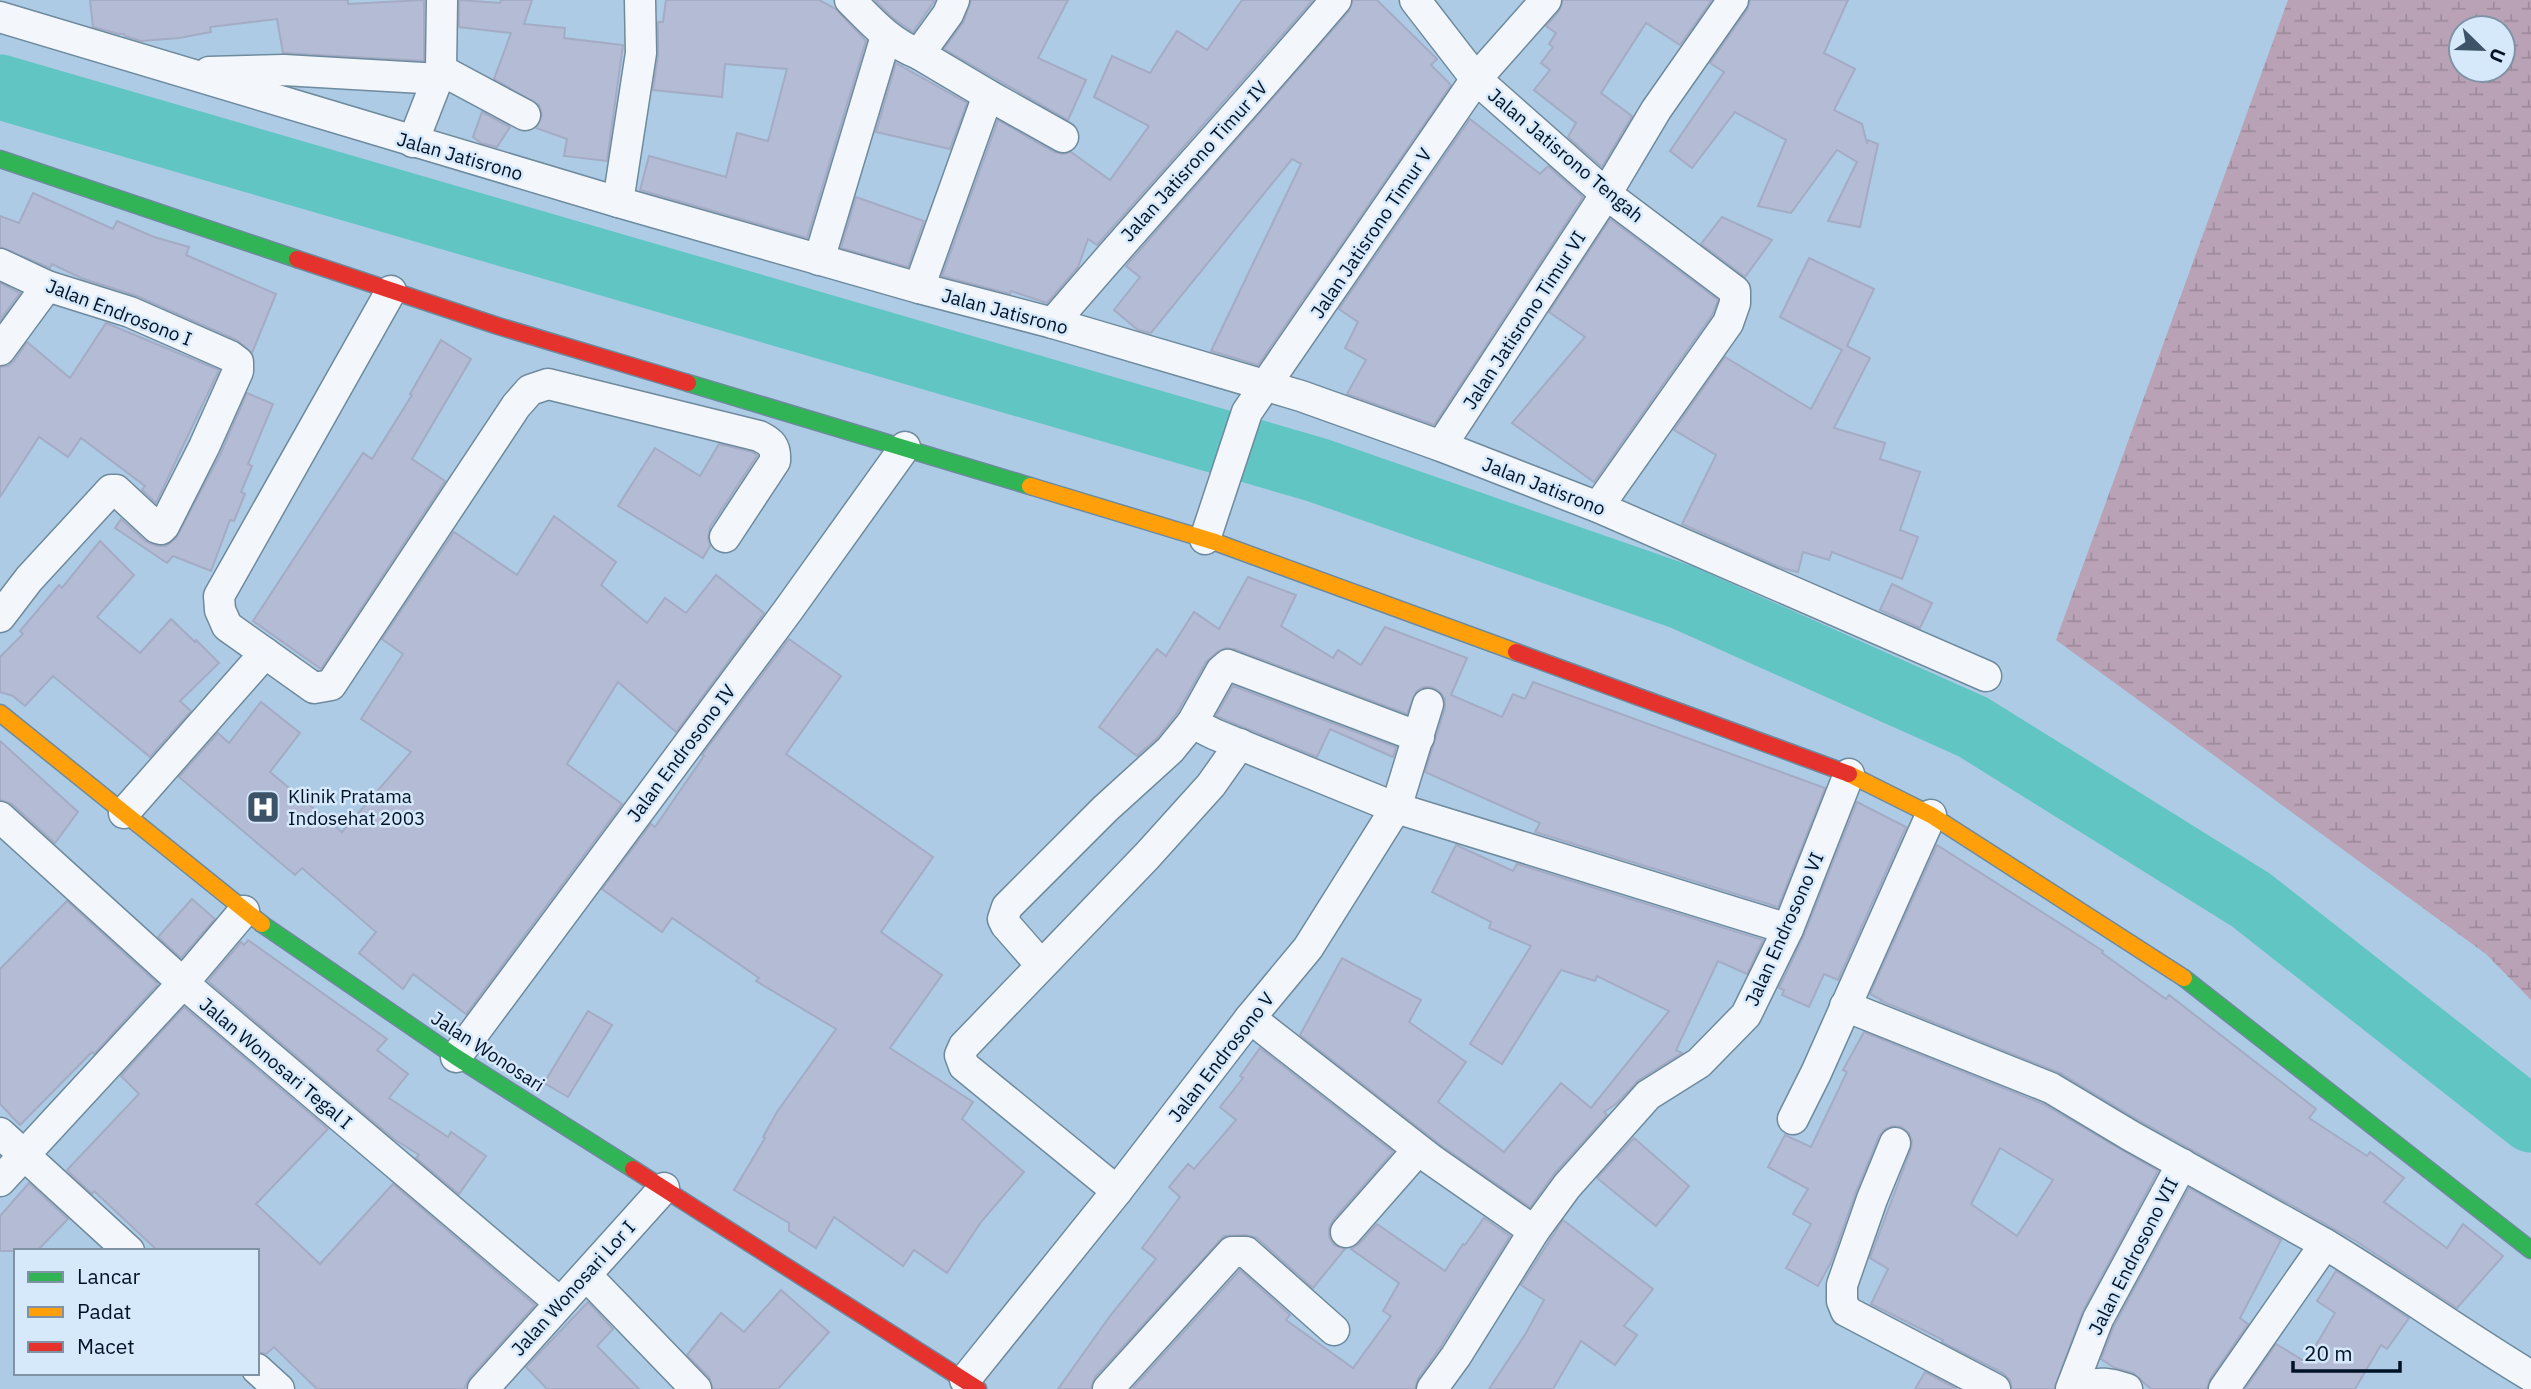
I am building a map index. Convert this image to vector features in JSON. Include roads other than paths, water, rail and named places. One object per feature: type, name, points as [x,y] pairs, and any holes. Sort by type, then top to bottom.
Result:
[{"type":"street","points":[[414,142],[441,74],[442,0]]},
{"type":"street","points":[[618,202],[641,53],[640,0]]},
{"type":"street","points":[[850,0],[901,47],[919,54],[1063,136]]},
{"type":"street","points":[[919,54],[948,14],[954,0]]},
{"type":"street","name":"Jalan Jatisrono Timur IV","points":[[1053,323],[1336,0]]},
{"type":"street","name":"Jalan Jatisrono Tengah","points":[[1415,0],[1476,79],[1606,194],[1735,291],[1735,303],[1728,323],[1598,507]]},
{"type":"street","name":"Jalan Jatisrono Timur V","points":[[1205,539],[1247,412],[1476,79],[1546,0]]},
{"type":"street","name":"Jalan Jatisrono Timur VI","points":[[1441,446],[1606,194],[1656,110],[1733,0]]},
{"type":"street","name":"Jalan Jatisrono","points":[[0,17],[618,202],[919,288],[1053,323],[1301,396],[1441,446],[1598,507],[1986,676]]},
{"type":"street","points":[[819,260],[886,36]]},
{"type":"street","points":[[182,73],[284,70],[441,74],[525,115]]},
{"type":"street","points":[[919,288],[988,95]]},
{"type":"street","points":[[0,159],[498,326],[1205,539],[1849,774],[1931,815],[2173,970],[2531,1250]]},
{"type":"street","name":"Jalan Endrosono I","points":[[0,264],[47,286],[130,312],[238,362],[238,371],[215,422],[164,526],[157,528],[116,490],[111,490],[29,579],[0,617]]},
{"type":"street","points":[[0,350],[47,286]]},
{"type":"street","points":[[391,292],[219,596],[220,610],[227,626],[314,688],[331,685],[516,406],[530,390],[548,384],[759,436],[771,442],[776,450],[775,461],[725,537]]},
{"type":"street","name":"Jalan Endrosono IV","points":[[456,1057],[789,609],[905,447]]},
{"type":"street","points":[[124,813],[265,653]]},
{"type":"street","points":[[1041,965],[1006,925],[1003,919],[1007,907],[1105,809],[1170,750],[1192,723],[1221,671],[1228,665],[1419,737]]},
{"type":"street","name":"Jalan Endrosono V","points":[[972,1385],[1250,1017],[1308,948],[1396,808],[1428,704]]},
{"type":"street","name":"Jalan Wonosari","points":[[0,713],[244,911],[456,1057],[972,1385]]},
{"type":"street","points":[[1192,723],[1396,808],[1788,929]]},
{"type":"street","points":[[1117,1191],[964,1066],[960,1055],[964,1046],[1211,785],[1240,744]]},
{"type":"street","name":"Jalan Endrosono VI","points":[[1432,1389],[1456,1356],[1534,1231],[1567,1186],[1648,1095],[1699,1063],[1746,1015],[1788,929],[1849,774]]},
{"type":"street","points":[[1793,1119],[1931,815]]},
{"type":"street","name":"Jalan Wonosari Tegal I","points":[[0,817],[183,983],[559,1302]]},
{"type":"street","points":[[0,1181],[183,983],[244,911]]},
{"type":"street","points":[[1845,1006],[2051,1088],[2389,1282],[2459,1332],[2531,1376]]},
{"type":"street","points":[[1250,1017],[1418,1150],[1534,1231]]},
{"type":"street","points":[[0,1133],[127,1249]]},
{"type":"street","points":[[1895,1143],[1842,1285],[1842,1301],[1846,1311],[1995,1389]]},
{"type":"street","points":[[1346,1232],[1418,1150]]},
{"type":"street","name":"Jalan Endrosono VII","points":[[2071,1389],[2098,1318],[2182,1164]]},
{"type":"street","name":"Jalan Wonosari Lor I","points":[[483,1389],[664,1188]]},
{"type":"street","points":[[2224,1389],[2325,1244]]},
{"type":"street","points":[[1108,1389],[1232,1252],[1246,1252],[1334,1330]]},
{"type":"street","points":[[586,1275],[696,1389]]},
{"type":"street","points":[[259,1371],[279,1389]]},
{"type":"street","points":[[2082,1389],[2108,1383],[2127,1389]]},
{"type":"waterway","points":[[0,87],[1317,470],[1682,597],[1973,727],[2251,900],[2531,1120]]},
{"type":"place","name":"Klinik Pratama Indosehat 2003","points":[[263,807]]}]
